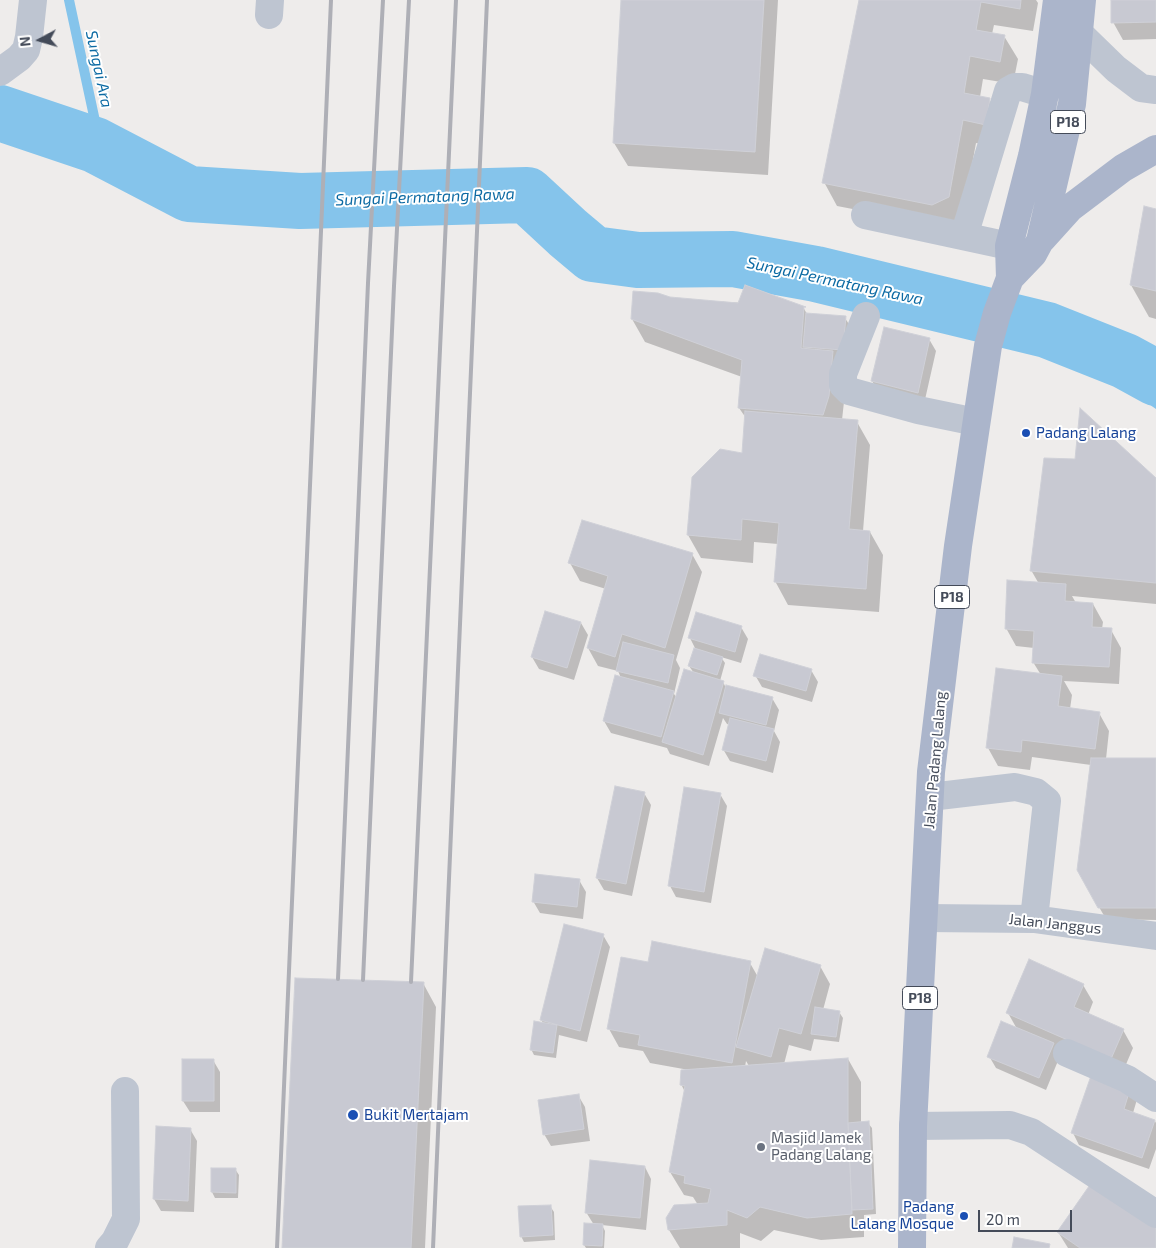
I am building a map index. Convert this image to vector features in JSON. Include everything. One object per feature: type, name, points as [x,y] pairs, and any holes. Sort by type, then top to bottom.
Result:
[{"type":"main road","name":"P18","points":[[1045,94],[1057,0]]},
{"type":"main road","name":"P18","points":[[1040,241],[1072,104],[1082,0]]},
{"type":"main road","name":"Jalan Padang Lalang","points":[[912,1248],[913,1126],[931,772],[958,546],[988,346],[997,312],[1008,283],[1009,246],[1032,156],[1045,94]]},
{"type":"main road","points":[[1040,241],[1070,208],[1123,168],[1156,149]]},
{"type":"main road","name":"Jalan Padang Lalang","points":[[1008,283],[1033,254],[1040,241]]},
{"type":"street","points":[[0,72],[19,58],[26,50],[33,0]]},
{"type":"street","points":[[1080,34],[1116,69],[1141,88],[1156,90]]},
{"type":"street","points":[[964,236],[1008,91],[1015,87],[1022,87],[1045,94]]},
{"type":"street","points":[[865,215],[1009,246]]},
{"type":"street","points":[[866,316],[843,374],[844,385],[849,391],[918,410],[976,422]]},
{"type":"street","points":[[930,798],[1015,787],[1036,792],[1047,801],[1034,918]]},
{"type":"street","name":"Jalan Janggus","points":[[924,918],[1034,918],[1156,936]]},
{"type":"street","points":[[1067,1054],[1127,1079],[1156,1098]]},
{"type":"street","points":[[109,1248],[115,1241],[126,1219],[125,1091]]},
{"type":"street","points":[[913,1126],[1010,1126],[1031,1132],[1156,1214]]},
{"type":"water","points":[[1044,309],[1156,357],[1156,409],[1094,367],[1064,356],[1031,351]]},
{"type":"building","points":[[621,0],[764,0],[755,152],[613,143]]},
{"type":"building","points":[[859,0],[1021,0],[1020,9],[981,2],[976,30],[1005,35],[1000,62],[970,56],[964,93],[990,98],[986,125],[963,120],[949,197],[932,205],[822,183]]},
{"type":"building","points":[[1111,0],[1156,0],[1156,22],[1111,23]]},
{"type":"building","points":[[1144,206],[1156,209],[1156,291],[1130,285]]},
{"type":"building","points":[[745,285],[806,307],[804,307],[801,348],[833,351],[829,396],[823,415],[738,408],[742,360],[631,319],[633,291],[658,293],[670,297],[738,303]]},
{"type":"building","points":[[806,313],[846,316],[843,350],[803,347]]},
{"type":"building","points":[[884,327],[930,338],[918,393],[871,381]]},
{"type":"building","points":[[1080,408],[1156,478],[1156,583],[1030,571],[1044,458],[1075,459]]},
{"type":"building","points":[[745,411],[858,420],[849,529],[870,531],[866,589],[774,582],[779,523],[742,519],[741,540],[687,535],[692,477],[720,449],[742,453]]},
{"type":"building","points":[[582,520],[693,553],[665,648],[622,634],[615,657],[587,648],[608,576],[568,563]]},
{"type":"building","points":[[1007,580],[1066,584],[1065,601],[1093,603],[1092,627],[1112,628],[1109,667],[1032,663],[1034,631],[1005,629]]},
{"type":"building","points":[[545,611],[581,622],[567,668],[531,657]]},
{"type":"building","points":[[696,612],[742,626],[735,652],[688,638]]},
{"type":"building","points":[[623,642],[674,655],[668,683],[616,671]]},
{"type":"building","points":[[694,648],[723,657],[717,675],[688,666]]},
{"type":"building","points":[[760,654],[812,669],[806,691],[753,676]]},
{"type":"building","points":[[996,668],[1062,676],[1058,706],[1100,712],[1095,749],[1022,740],[1021,752],[986,748]]},
{"type":"building","points":[[684,669],[724,681],[703,755],[662,742]]},
{"type":"building","points":[[615,675],[674,691],[661,737],[603,721]]},
{"type":"building","points":[[726,685],[773,697],[766,725],[719,713]]},
{"type":"building","points":[[730,718],[774,729],[766,761],[722,750]]},
{"type":"building","points":[[1091,758],[1156,758],[1156,908],[1098,908],[1077,870]]},
{"type":"building","points":[[615,786],[645,792],[626,884],[596,878]]},
{"type":"building","points":[[684,787],[721,793],[704,892],[668,886]]},
{"type":"building","points":[[535,874],[580,879],[577,907],[532,902]]},
{"type":"building","points":[[564,924],[604,934],[580,1031],[540,1020]]},
{"type":"building","points":[[652,941],[751,961],[732,1063],[638,1045],[640,1035],[607,1029],[621,957],[648,962]]},
{"type":"building","points":[[765,948],[821,965],[801,1034],[779,1028],[771,1057],[736,1047]]},
{"type":"building","points":[[1029,959],[1084,984],[1074,1007],[1124,1029],[1111,1059],[1006,1013]]},
{"type":"building","name":"Bukit Mertajam","points":[[295,978],[424,982],[411,1248],[282,1248]]},
{"type":"building","points":[[815,1007],[840,1011],[836,1037],[811,1034]]},
{"type":"building","points":[[534,1021],[557,1025],[553,1053],[530,1050]]},
{"type":"building","points":[[1001,1021],[1054,1043],[1039,1078],[987,1057]]},
{"type":"building","name":"Masjid Jamek Padang Lalang","points":[[848,1058],[848,1123],[852,1214],[807,1218],[760,1207],[747,1218],[727,1210],[727,1225],[668,1230],[666,1218],[674,1205],[708,1203],[711,1189],[684,1183],[685,1176],[669,1172],[685,1086],[680,1085],[681,1070]]},
{"type":"building","points":[[182,1059],[214,1059],[214,1101],[182,1101]]},
{"type":"building","points":[[1093,1070],[1132,1083],[1124,1109],[1155,1120],[1142,1158],[1071,1133]]},
{"type":"building","points":[[579,1094],[584,1129],[543,1135],[538,1100]]},
{"type":"building","points":[[869,1121],[873,1209],[852,1210],[848,1123]]},
{"type":"building","points":[[156,1126],[191,1128],[188,1201],[153,1199]]},
{"type":"building","points":[[590,1160],[645,1166],[640,1218],[585,1213]]},
{"type":"building","points":[[211,1168],[236,1168],[236,1193],[211,1192]]},
{"type":"building","points":[[1094,1179],[1156,1218],[1156,1248],[1080,1248],[1057,1232]]},
{"type":"building","points":[[551,1205],[553,1235],[520,1237],[518,1206]]},
{"type":"building","points":[[584,1223],[603,1224],[602,1246],[583,1245]]},
{"type":"building","points":[[1014,1237],[1050,1244],[1049,1248],[1012,1248]]},
{"type":"waterway","name":"Sungai Ara","points":[[69,0],[95,121],[95,145]]},
{"type":"waterway","name":"Sungai Permatang Rawa","points":[[0,113],[95,145],[189,194],[300,201],[527,195],[593,254],[638,260],[733,259],[816,274],[1047,330],[1125,361],[1156,378]]},
{"type":"railway","points":[[277,1248],[331,0]]},
{"type":"railway","points":[[338,979],[368,283],[383,0]]},
{"type":"railway","points":[[363,980],[394,286],[409,0]]},
{"type":"railway","points":[[411,982],[456,0]]},
{"type":"railway","points":[[433,1248],[487,0]]},
{"type":"place","name":"Padang Lalang","points":[[1026,433]]},
{"type":"place","name":"Bukit Mertajam","points":[[353,1115]]},
{"type":"place","name":"Masjid Jamek Padang Lalang","points":[[761,1147]]},
{"type":"place","name":"Padang Lalang Mosque","points":[[964,1216]]}]
